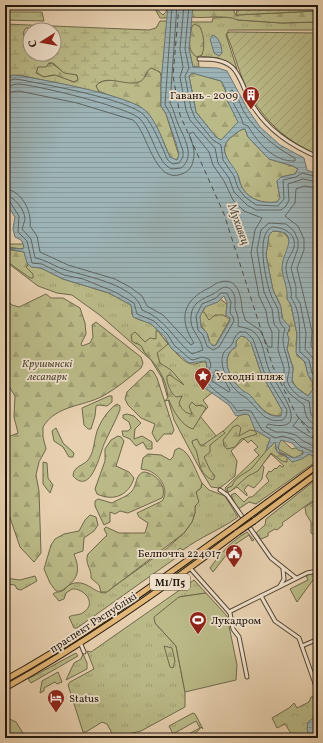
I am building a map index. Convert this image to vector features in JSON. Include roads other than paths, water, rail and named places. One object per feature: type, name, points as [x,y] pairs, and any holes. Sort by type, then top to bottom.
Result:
[{"type":"highway","name":"праспект Рэспублікі","points":[[5,680],[77,637],[141,594],[318,465]]},
{"type":"highway","name":"праспект Рэспублікі","points":[[5,688],[81,644],[190,568],[318,473]]},
{"type":"street","points":[[199,59],[220,61],[232,67],[255,109],[269,126],[291,145],[318,157]]},
{"type":"street","points":[[220,490],[227,495],[271,558],[296,578]]},
{"type":"street","points":[[190,568],[229,612],[233,629],[239,637],[247,677]]},
{"type":"street","points":[[277,588],[283,581],[284,569]]},
{"type":"street","points":[[229,612],[308,572],[318,571]]},
{"type":"street","points":[[261,596],[275,621],[297,636],[318,692]]},
{"type":"street","points":[[77,637],[84,652]]},
{"type":"street","points":[[302,646],[318,639]]},
{"type":"water","name":"Мухавец","points":[[168,5],[193,5],[189,49],[193,67],[218,68],[227,71],[247,108],[260,127],[280,145],[304,158],[307,170],[318,174],[318,397],[314,401],[314,412],[318,416],[318,458],[309,454],[302,459],[292,462],[285,455],[277,452],[275,442],[266,451],[270,439],[255,430],[249,415],[245,414],[236,416],[229,405],[205,388],[200,377],[207,367],[206,361],[189,363],[171,348],[165,337],[151,324],[133,317],[131,305],[109,293],[63,279],[41,268],[31,267],[27,263],[24,252],[6,248],[23,249],[24,246],[21,240],[15,237],[13,229],[15,217],[5,202],[5,79],[13,75],[50,81],[106,94],[137,105],[146,111],[150,116],[157,127],[170,157],[177,160],[179,154],[176,143],[166,114],[161,106],[161,83]],"holes":[[[192,73],[221,81],[225,88],[227,100],[238,122],[221,140],[216,137],[196,112],[189,76]],[[245,129],[248,137],[269,159],[293,166],[298,169],[295,174],[281,177],[277,181],[280,198],[277,202],[256,200],[247,194],[241,185],[237,173],[228,160],[225,152],[226,143],[239,131]],[[273,231],[282,232],[287,235],[289,239],[282,268],[287,291],[287,299],[291,305],[297,334],[296,353],[305,362],[308,375],[313,382],[313,389],[308,396],[298,389],[292,382],[293,368],[287,349],[289,338],[287,334],[290,327],[282,318],[281,307],[273,290],[266,255],[269,235]],[[224,296],[227,303],[226,315],[230,318],[230,321],[216,345],[213,346],[209,341],[207,333],[201,327],[200,316],[205,307],[218,302]],[[241,336],[245,337],[251,343],[261,373],[282,410],[281,416],[270,415],[262,410],[249,394],[242,390],[233,379],[227,361],[231,351],[236,347],[236,341]],[[281,440],[292,443],[298,450],[303,451],[303,454],[294,458],[280,452],[278,447]]]},
{"type":"water","points":[[213,35],[217,38],[221,45],[222,53],[219,56],[214,53],[210,39]]},
{"type":"water","points":[[318,715],[318,738],[309,738],[307,729],[308,722]]},
{"type":"place","name":"Гавань - 2009","points":[[251,110]]},
{"type":"place","name":"Усходні пляж","points":[[203,391]]},
{"type":"place","name":"Белпочта 224017","points":[[234,568]]},
{"type":"place","name":"Лукадром","points":[[198,635]]},
{"type":"place","name":"Status","points":[[56,713]]},
{"type":"park label","name":"Крушынскі лесапарк","points":[[47,369]]}]
